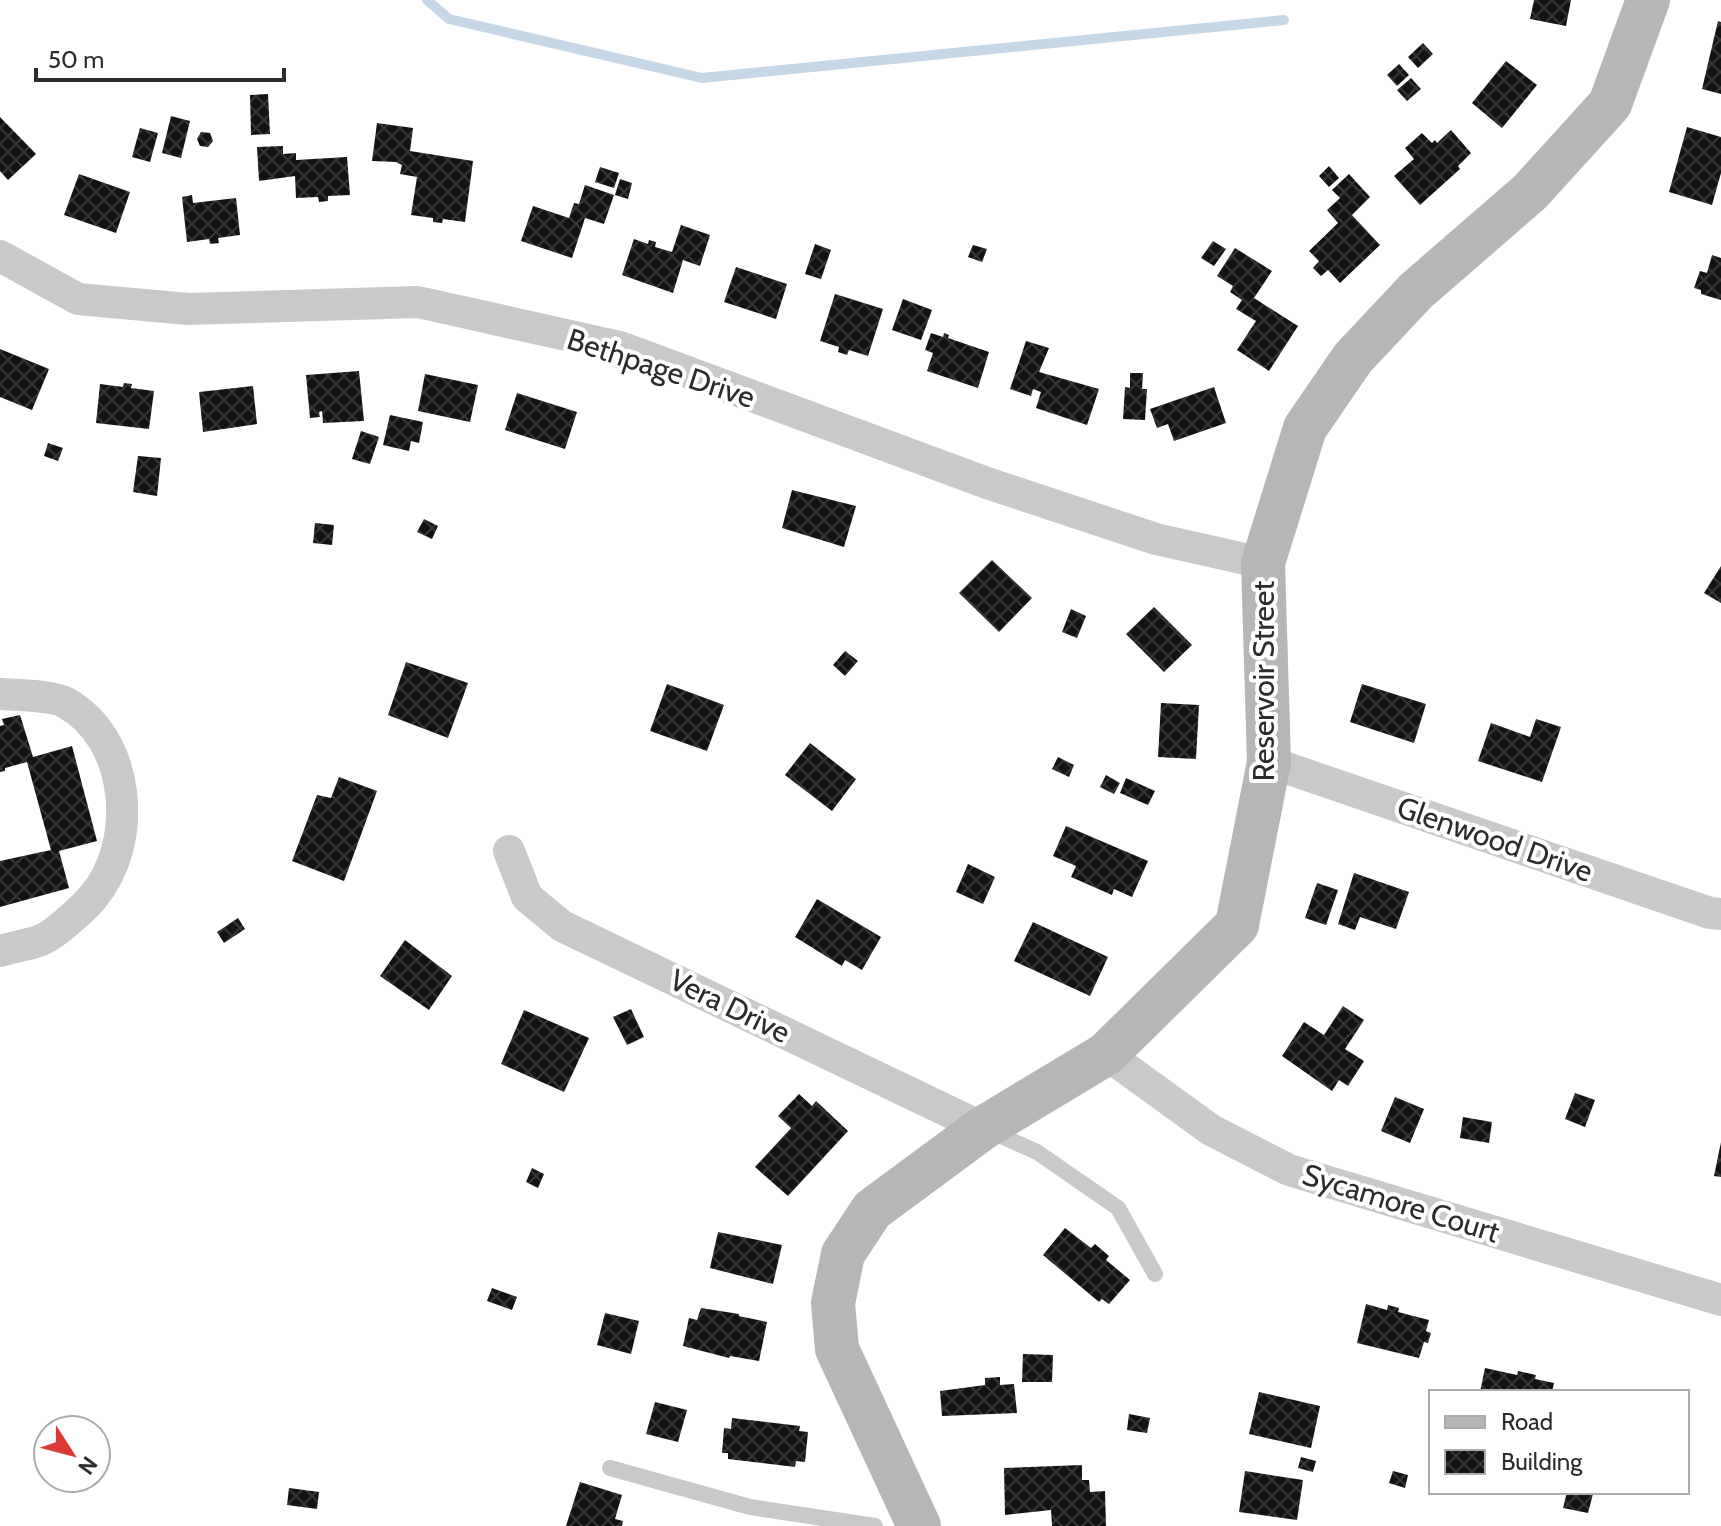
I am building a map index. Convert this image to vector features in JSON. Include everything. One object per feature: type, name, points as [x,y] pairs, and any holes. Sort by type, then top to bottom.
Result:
[{"type":"street","name":"Reservoir Street","points":[[919,1526],[837,1349],[833,1303],[843,1254],[872,1210],[983,1128],[1106,1054],[1237,925],[1269,762],[1263,563],[1305,428],[1353,358],[1416,291],[1530,192],[1610,104],[1648,0]]},
{"type":"street","name":"Bethpage Drive","points":[[0,256],[78,299],[188,309],[418,302],[620,347],[987,483],[1156,539],[1263,563]]},
{"type":"street","points":[[0,694],[65,701],[96,727],[115,764],[124,818],[111,867],[93,897],[45,939],[0,951]]},
{"type":"street","name":"Glenwood Drive","points":[[1269,762],[1710,913],[1721,914]]},
{"type":"street","name":"Vera Drive","points":[[509,851],[527,897],[562,926],[983,1128]]},
{"type":"street","name":"Sycamore Court","points":[[1106,1054],[1211,1130],[1289,1170],[1721,1300]]},
{"type":"lane","points":[[983,1128],[1037,1152],[1118,1208],[1155,1274]]},
{"type":"lane","points":[[610,1468],[750,1507],[875,1526]]},
{"type":"building","points":[[1534,0],[1571,0],[1566,26],[1530,19]]},
{"type":"building","points":[[1718,21],[1721,22],[1721,94],[1702,89]]},
{"type":"building","points":[[1423,43],[1433,54],[1418,68],[1408,57]]},
{"type":"building","points":[[1506,61],[1537,85],[1502,128],[1472,103]]},
{"type":"building","points":[[1399,64],[1409,75],[1397,86],[1387,75]]},
{"type":"building","points":[[1411,78],[1421,89],[1407,101],[1397,90]]},
{"type":"building","points":[[268,94],[270,134],[251,135],[250,95]]},
{"type":"building","points":[[171,116],[190,121],[181,158],[162,153]]},
{"type":"building","points":[[0,117],[36,154],[8,180],[0,171]]},
{"type":"building","points":[[377,123],[413,128],[410,151],[473,161],[465,222],[443,219],[442,223],[433,222],[433,218],[411,215],[417,177],[400,174],[402,165],[396,162],[372,161]]},
{"type":"building","points":[[1687,127],[1721,137],[1721,173],[1712,205],[1669,192]]},
{"type":"building","points":[[140,128],[158,133],[150,162],[132,157]]},
{"type":"building","points":[[1451,130],[1471,153],[1458,166],[1460,169],[1420,205],[1394,176],[1414,159],[1405,148],[1422,133],[1432,143],[1435,140],[1437,143]]},
{"type":"building","points":[[201,132],[210,133],[213,141],[208,147],[200,146],[197,139]]},
{"type":"building","points":[[283,146],[283,154],[296,153],[296,160],[347,157],[350,195],[328,196],[328,201],[319,202],[318,197],[296,198],[295,176],[259,181],[257,147]]},
{"type":"building","points":[[1329,166],[1339,178],[1329,187],[1319,176]]},
{"type":"building","points":[[600,167],[619,173],[614,188],[595,182]]},
{"type":"building","points":[[79,174],[130,192],[116,233],[64,215]]},
{"type":"building","points":[[1349,174],[1370,197],[1352,215],[1380,245],[1340,283],[1328,270],[1321,276],[1313,268],[1319,261],[1309,251],[1338,223],[1327,210],[1340,198],[1332,190]]},
{"type":"building","points":[[620,179],[632,183],[628,199],[615,195]]},
{"type":"building","points":[[585,185],[614,195],[604,224],[585,218],[572,258],[521,241],[533,206],[569,218],[574,203],[579,204]]},
{"type":"building","points":[[192,195],[193,203],[236,198],[240,235],[218,238],[219,243],[210,244],[209,239],[187,242],[182,197]]},
{"type":"building","points":[[681,225],[710,235],[700,266],[683,260],[673,293],[622,275],[634,239],[648,244],[649,240],[656,242],[655,247],[672,252]]},
{"type":"building","points":[[1213,241],[1226,249],[1214,266],[1201,258]]},
{"type":"building","points":[[815,244],[831,250],[821,279],[805,274]]},
{"type":"building","points":[[973,245],[987,249],[982,262],[968,257]]},
{"type":"building","points":[[1235,248],[1272,271],[1254,298],[1298,326],[1269,371],[1237,350],[1256,321],[1236,309],[1242,300],[1230,292],[1233,286],[1217,276]]},
{"type":"building","points":[[1712,255],[1721,258],[1721,300],[1701,294],[1701,290],[1694,288],[1700,271],[1707,273]]},
{"type":"building","points":[[736,267],[787,284],[776,319],[724,302]]},
{"type":"building","points":[[835,294],[883,309],[868,356],[849,350],[847,355],[838,352],[839,347],[820,341]]},
{"type":"building","points":[[903,299],[932,310],[921,340],[892,330]]},
{"type":"building","points":[[931,333],[943,337],[944,333],[949,335],[948,338],[989,352],[978,388],[927,371],[933,353],[925,350]]},
{"type":"building","points":[[1026,341],[1049,348],[1039,372],[1099,389],[1087,425],[1036,408],[1041,392],[1033,389],[1031,396],[1010,389]]},
{"type":"building","points":[[0,349],[49,369],[32,410],[0,397]]},
{"type":"building","points":[[359,371],[364,421],[323,423],[322,411],[319,412],[320,417],[310,418],[306,375]]},
{"type":"building","points":[[1130,373],[1143,373],[1142,389],[1147,389],[1145,420],[1123,419],[1125,387],[1130,388]]},
{"type":"building","points":[[425,374],[478,385],[470,422],[418,411]]},
{"type":"building","points":[[124,383],[132,384],[131,388],[154,391],[149,429],[96,423],[100,384],[123,387]]},
{"type":"building","points":[[253,386],[257,424],[203,432],[199,392]]},
{"type":"building","points":[[1214,387],[1226,423],[1174,441],[1168,424],[1157,428],[1150,409]]},
{"type":"building","points":[[517,393],[577,412],[565,449],[505,430]]},
{"type":"building","points":[[390,415],[423,422],[419,443],[411,441],[409,451],[383,445]]},
{"type":"building","points":[[361,431],[379,437],[370,464],[352,459]]},
{"type":"building","points":[[48,443],[63,448],[58,461],[44,456]]},
{"type":"building","points":[[138,456],[161,458],[157,496],[133,492]]},
{"type":"building","points":[[792,490],[856,506],[844,547],[782,528]]},
{"type":"building","points":[[424,519],[438,526],[432,539],[417,532]]},
{"type":"building","points":[[315,523],[334,525],[332,545],[313,543]]},
{"type":"building","points":[[992,560],[1032,598],[999,632],[959,593]]},
{"type":"building","points":[[1721,566],[1721,603],[1704,593]]},
{"type":"building","points":[[1154,607],[1192,645],[1164,672],[1126,634]]},
{"type":"building","points":[[1071,609],[1086,616],[1077,638],[1062,632]]},
{"type":"building","points":[[845,651],[858,661],[845,676],[833,665]]},
{"type":"building","points":[[406,662],[468,683],[448,738],[388,715]]},
{"type":"building","points":[[667,684],[724,705],[707,751],[650,731]]},
{"type":"building","points":[[1362,684],[1426,704],[1414,743],[1350,722]]},
{"type":"building","points":[[1161,703],[1199,705],[1196,759],[1158,757]]},
{"type":"building","points":[[20,715],[33,757],[72,746],[97,841],[59,851],[69,888],[0,907],[0,861],[51,850],[27,762],[0,772],[2,719]]},
{"type":"building","points":[[1536,719],[1561,727],[1542,782],[1478,761],[1491,723],[1530,737]]},
{"type":"building","points":[[810,743],[856,779],[832,811],[785,775]]},
{"type":"building","points":[[1058,757],[1074,765],[1069,777],[1052,769]]},
{"type":"building","points":[[1106,775],[1120,783],[1114,794],[1100,787]]},
{"type":"building","points":[[339,777],[377,791],[344,881],[292,861],[317,795],[331,798]]},
{"type":"building","points":[[1126,778],[1155,791],[1148,805],[1120,793]]},
{"type":"building","points":[[1066,826],[1148,861],[1132,897],[1114,889],[1112,895],[1071,877],[1076,866],[1053,856]]},
{"type":"building","points":[[968,864],[995,877],[983,904],[956,892]]},
{"type":"building","points":[[1354,873],[1409,892],[1396,929],[1360,917],[1355,930],[1338,924]]},
{"type":"building","points":[[1317,883],[1338,890],[1326,925],[1305,918]]},
{"type":"building","points":[[817,899],[881,937],[862,970],[845,960],[842,966],[795,937]]},
{"type":"building","points":[[238,918],[245,929],[224,943],[217,932]]},
{"type":"building","points":[[1033,922],[1108,957],[1090,996],[1014,961]]},
{"type":"building","points":[[405,940],[452,976],[429,1010],[380,976]]},
{"type":"building","points":[[1343,1006],[1364,1020],[1345,1049],[1364,1061],[1348,1086],[1339,1080],[1332,1091],[1282,1056],[1304,1022],[1324,1035]]},
{"type":"building","points":[[631,1009],[644,1037],[627,1045],[613,1017]]},
{"type":"building","points":[[524,1010],[589,1038],[564,1092],[501,1064]]},
{"type":"building","points":[[1575,1093],[1595,1100],[1585,1127],[1565,1119]]},
{"type":"building","points":[[799,1094],[812,1106],[816,1101],[848,1131],[788,1196],[755,1167],[791,1128],[778,1116]]},
{"type":"building","points":[[1395,1097],[1424,1109],[1410,1143],[1381,1131]]},
{"type":"building","points":[[1463,1117],[1492,1122],[1489,1143],[1460,1138]]},
{"type":"building","points":[[1721,1142],[1721,1177],[1714,1176]]},
{"type":"building","points":[[532,1168],[544,1174],[538,1188],[526,1182]]},
{"type":"building","points":[[1065,1228],[1091,1248],[1095,1244],[1109,1256],[1106,1260],[1130,1280],[1109,1304],[1102,1299],[1099,1302],[1043,1255]]},
{"type":"building","points":[[718,1232],[782,1245],[773,1284],[710,1268]]},
{"type":"building","points":[[492,1288],[517,1297],[512,1310],[487,1301]]},
{"type":"building","points":[[1366,1304],[1387,1310],[1388,1305],[1399,1308],[1398,1312],[1429,1320],[1426,1331],[1431,1333],[1428,1343],[1424,1342],[1419,1358],[1357,1343]]},
{"type":"building","points":[[701,1308],[767,1322],[759,1361],[729,1358],[683,1346],[689,1318],[697,1320]]},
{"type":"building","points":[[605,1313],[639,1321],[631,1354],[597,1345]]},
{"type":"building","points":[[1023,1354],[1053,1355],[1052,1382],[1022,1382]]},
{"type":"building","points":[[1485,1368],[1517,1375],[1518,1371],[1554,1383],[1552,1390],[1480,1390]]},
{"type":"building","points":[[1000,1377],[1000,1385],[1014,1384],[1017,1413],[942,1416],[940,1391],[985,1385],[985,1378]]},
{"type":"building","points":[[1259,1392],[1320,1406],[1311,1448],[1249,1434]]},
{"type":"building","points":[[655,1402],[687,1410],[678,1442],[646,1434]]},
{"type":"building","points":[[1129,1414],[1150,1418],[1147,1433],[1127,1430]]},
{"type":"building","points":[[732,1418],[800,1426],[799,1431],[808,1432],[805,1462],[796,1461],[795,1467],[728,1459],[728,1453],[722,1453],[724,1428],[731,1429]]},
{"type":"building","points":[[1301,1457],[1316,1461],[1313,1472],[1298,1468]]},
{"type":"building","points":[[1082,1465],[1082,1480],[1089,1480],[1090,1492],[1105,1491],[1106,1526],[1052,1526],[1051,1510],[1005,1515],[1004,1468]]},
{"type":"building","points":[[1245,1471],[1303,1480],[1297,1520],[1239,1512]]},
{"type":"building","points":[[1393,1471],[1408,1475],[1405,1488],[1389,1483]]},
{"type":"building","points":[[580,1482],[622,1495],[615,1519],[623,1521],[622,1526],[566,1526]]},
{"type":"building","points":[[289,1488],[319,1492],[317,1509],[287,1505]]},
{"type":"building","points":[[1566,1494],[1593,1494],[1588,1513],[1563,1508]]},
{"type":"waterway","points":[[427,0],[449,19],[702,78],[1284,20]]}]
